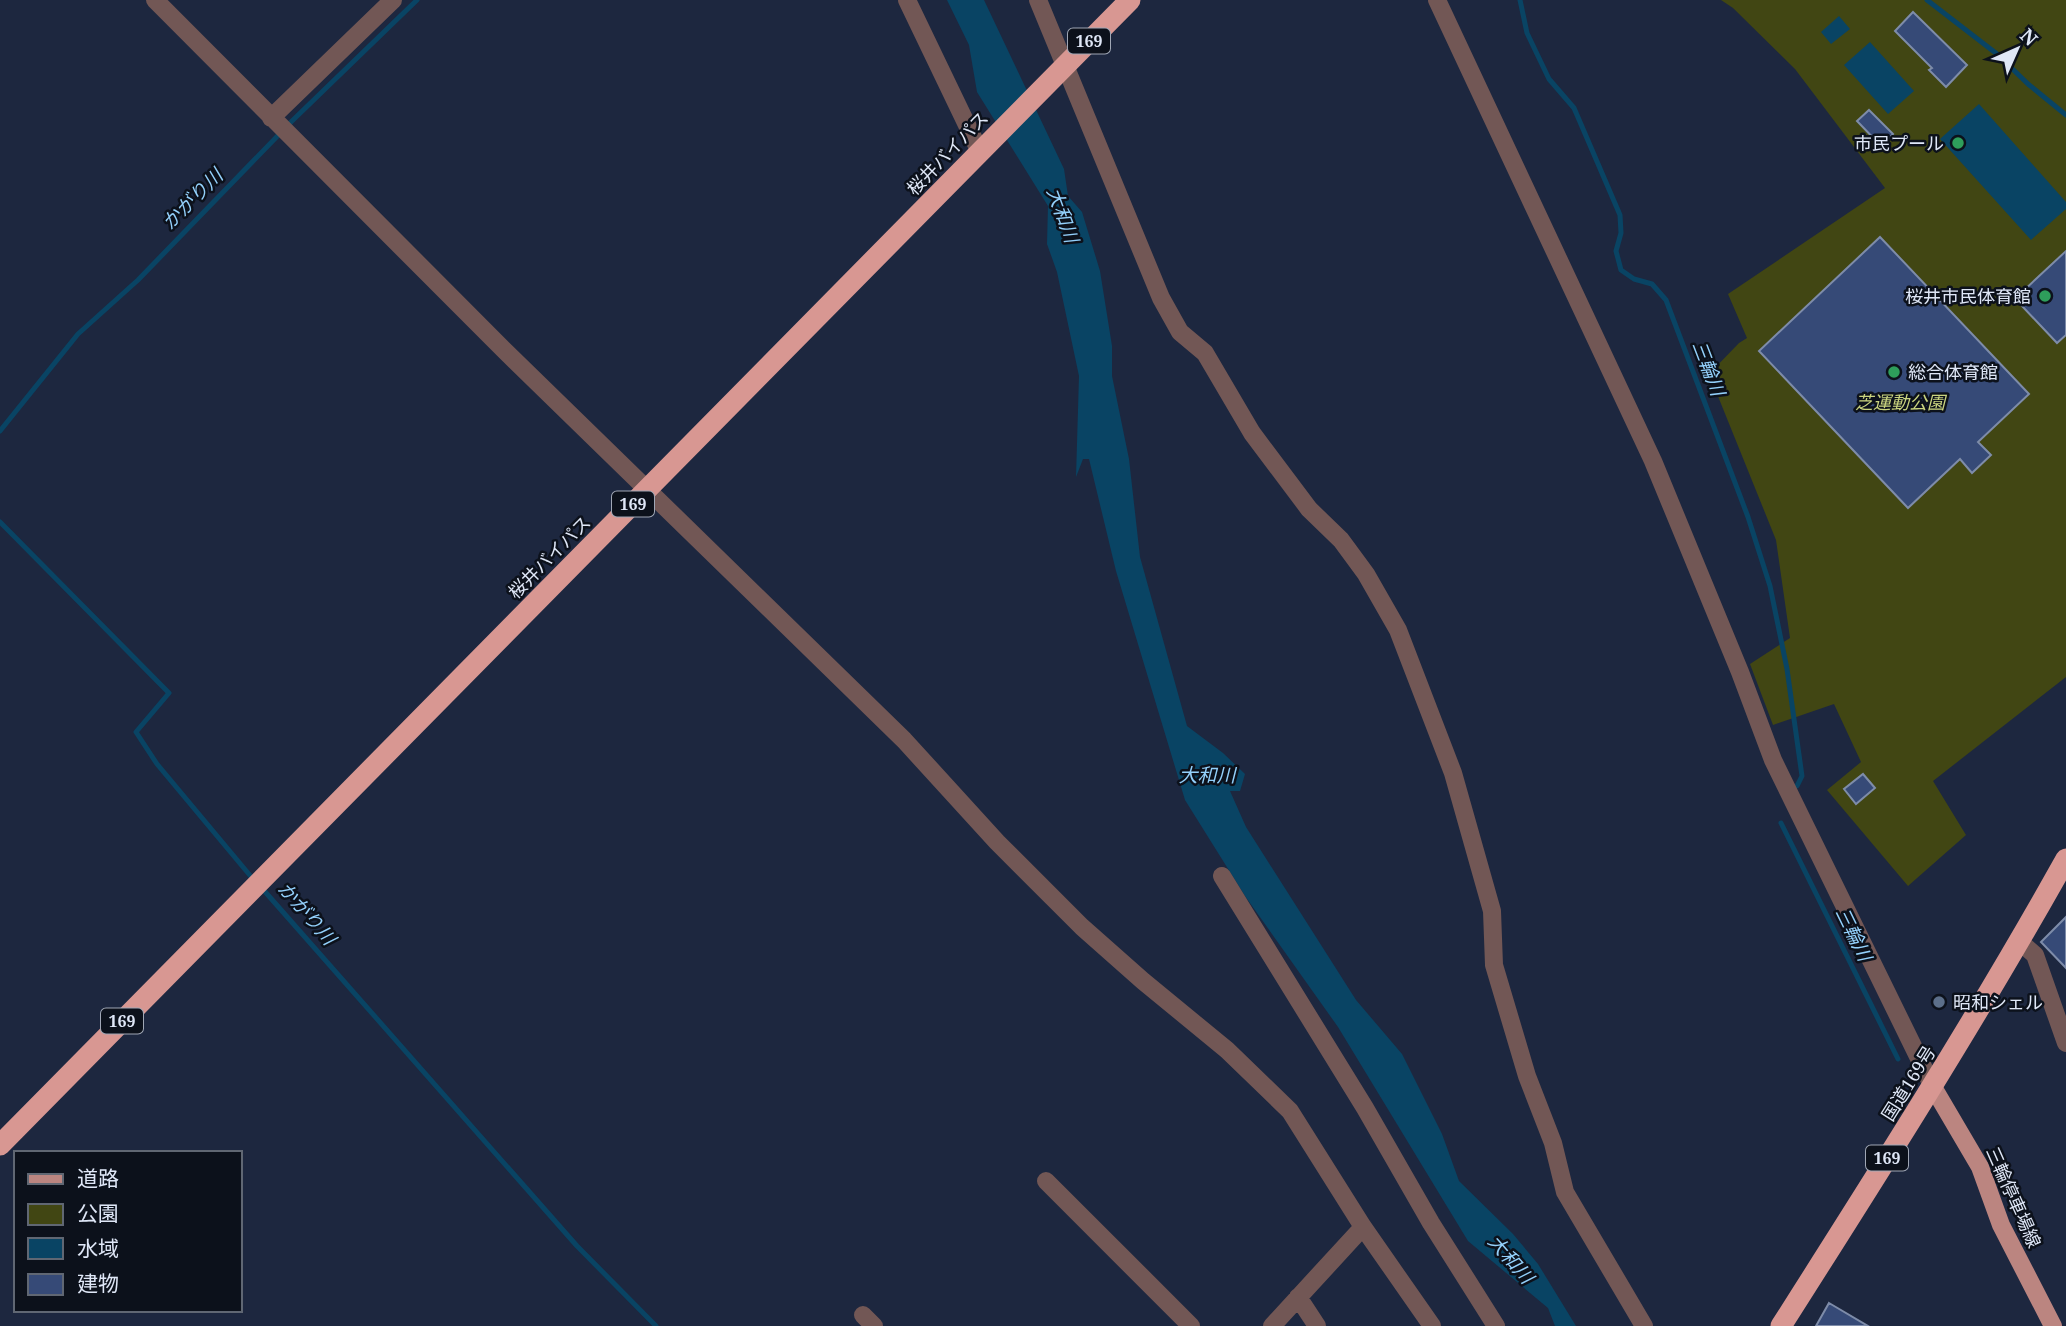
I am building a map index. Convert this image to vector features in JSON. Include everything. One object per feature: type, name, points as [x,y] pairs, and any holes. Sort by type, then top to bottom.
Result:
[{"type":"highway","name":"桜井バイパス","points":[[0,1145],[1130,0]]},
{"type":"highway","name":"国道169号","points":[[1781,1326],[1933,1087],[2066,859]]},
{"type":"main road","name":"三輪停車場線","points":[[1933,1087],[1980,1167],[2001,1225],[2053,1326]]},
{"type":"street","points":[[155,0],[503,349],[904,740],[997,842],[1083,927],[1227,1049],[1290,1111],[1363,1227],[1432,1326]]},
{"type":"street","points":[[271,118],[393,0]]},
{"type":"street","points":[[907,0],[980,152]]},
{"type":"street","points":[[1038,0],[1161,298],[1180,331],[1205,353],[1252,433],[1309,509],[1340,540],[1366,574],[1398,629],[1453,773],[1492,911],[1494,965],[1527,1076],[1553,1143],[1565,1192],[1644,1326]]},
{"type":"street","points":[[1437,0],[1653,461],[1773,760],[1933,1087]]},
{"type":"street","points":[[1222,876],[1496,1326]]},
{"type":"street","points":[[2020,942],[2035,955],[2066,1043]]},
{"type":"street","points":[[1046,1181],[1191,1326]]},
{"type":"street","points":[[1272,1326],[1363,1227]]},
{"type":"street","points":[[1298,1297],[1317,1326]]},
{"type":"green space","name":"芝運動公園","points":[[1721,0],[2066,0],[2066,677],[1933,781],[1966,835],[1908,886],[1827,790],[1861,762],[1834,704],[1773,725],[1750,664],[1790,638],[1776,540],[1709,374],[1747,338],[1728,294],[1885,188],[1795,69],[1733,8]]},
{"type":"water","name":"大和川","points":[[947,0],[984,0],[1064,169],[1068,196],[1082,212],[1100,271],[1112,346],[1112,376],[1129,459],[1140,557],[1187,726],[1223,753],[1245,774],[1240,791],[1230,791],[1246,827],[1356,1000],[1402,1054],[1442,1134],[1459,1181],[1513,1234],[1538,1264],[1576,1326],[1555,1326],[1548,1308],[1468,1241],[1338,1027],[1245,896],[1185,800],[1116,571],[1089,459],[1083,459],[1076,477],[1079,376],[1057,272],[1047,244],[1048,206],[977,92],[969,45]]},
{"type":"water","points":[[1839,16],[1850,29],[1831,44],[1821,32]]},
{"type":"water","points":[[1870,42],[1914,91],[1888,114],[1844,65]]},
{"type":"water","points":[[1979,104],[2066,202],[2066,209],[2031,240],[1940,139]]},
{"type":"building","points":[[1913,12],[1967,65],[1946,87],[1929,70],[1932,68],[1895,31]]},
{"type":"building","points":[[1869,110],[1893,134],[1881,146],[1857,121]]},
{"type":"building","name":"総合体育館","points":[[1880,237],[2029,394],[1978,442],[1991,455],[1972,473],[1960,459],[1908,508],[1759,351]]},
{"type":"building","name":"桜井市民体育館","points":[[2066,251],[2066,335],[2057,343],[2022,306],[2028,300],[2021,293]]},
{"type":"building","points":[[1863,774],[1875,788],[1856,804],[1844,789]]},
{"type":"building","points":[[2066,917],[2066,968],[2041,942]]},
{"type":"building","points":[[1829,1303],[1868,1326],[1816,1326]]},
{"type":"waterway","name":"かがり川","points":[[0,431],[78,334],[138,280],[292,121],[417,0]]},
{"type":"waterway","name":"三輪川","points":[[1520,0],[1527,33],[1549,79],[1574,108],[1620,215],[1621,233],[1616,251],[1621,270],[1634,279],[1652,284],[1666,300],[1748,517],[1770,586],[1787,669],[1802,776],[1797,786]]},
{"type":"waterway","points":[[1927,0],[1997,54],[2066,115]]},
{"type":"waterway","name":"かがり川","points":[[0,522],[169,693],[136,732],[157,764],[253,879]]},
{"type":"waterway","name":"三輪川","points":[[1781,823],[1898,1059]]},
{"type":"waterway","name":"かがり川","points":[[260,886],[577,1246],[656,1326]]},
{"type":"place","name":"市民プール","points":[[1958,143]]},
{"type":"place","name":"桜井市民体育館","points":[[2045,296]]},
{"type":"place","name":"総合体育館","points":[[1894,372]]},
{"type":"place","name":"昭和シェル","points":[[1939,1002]]}]
